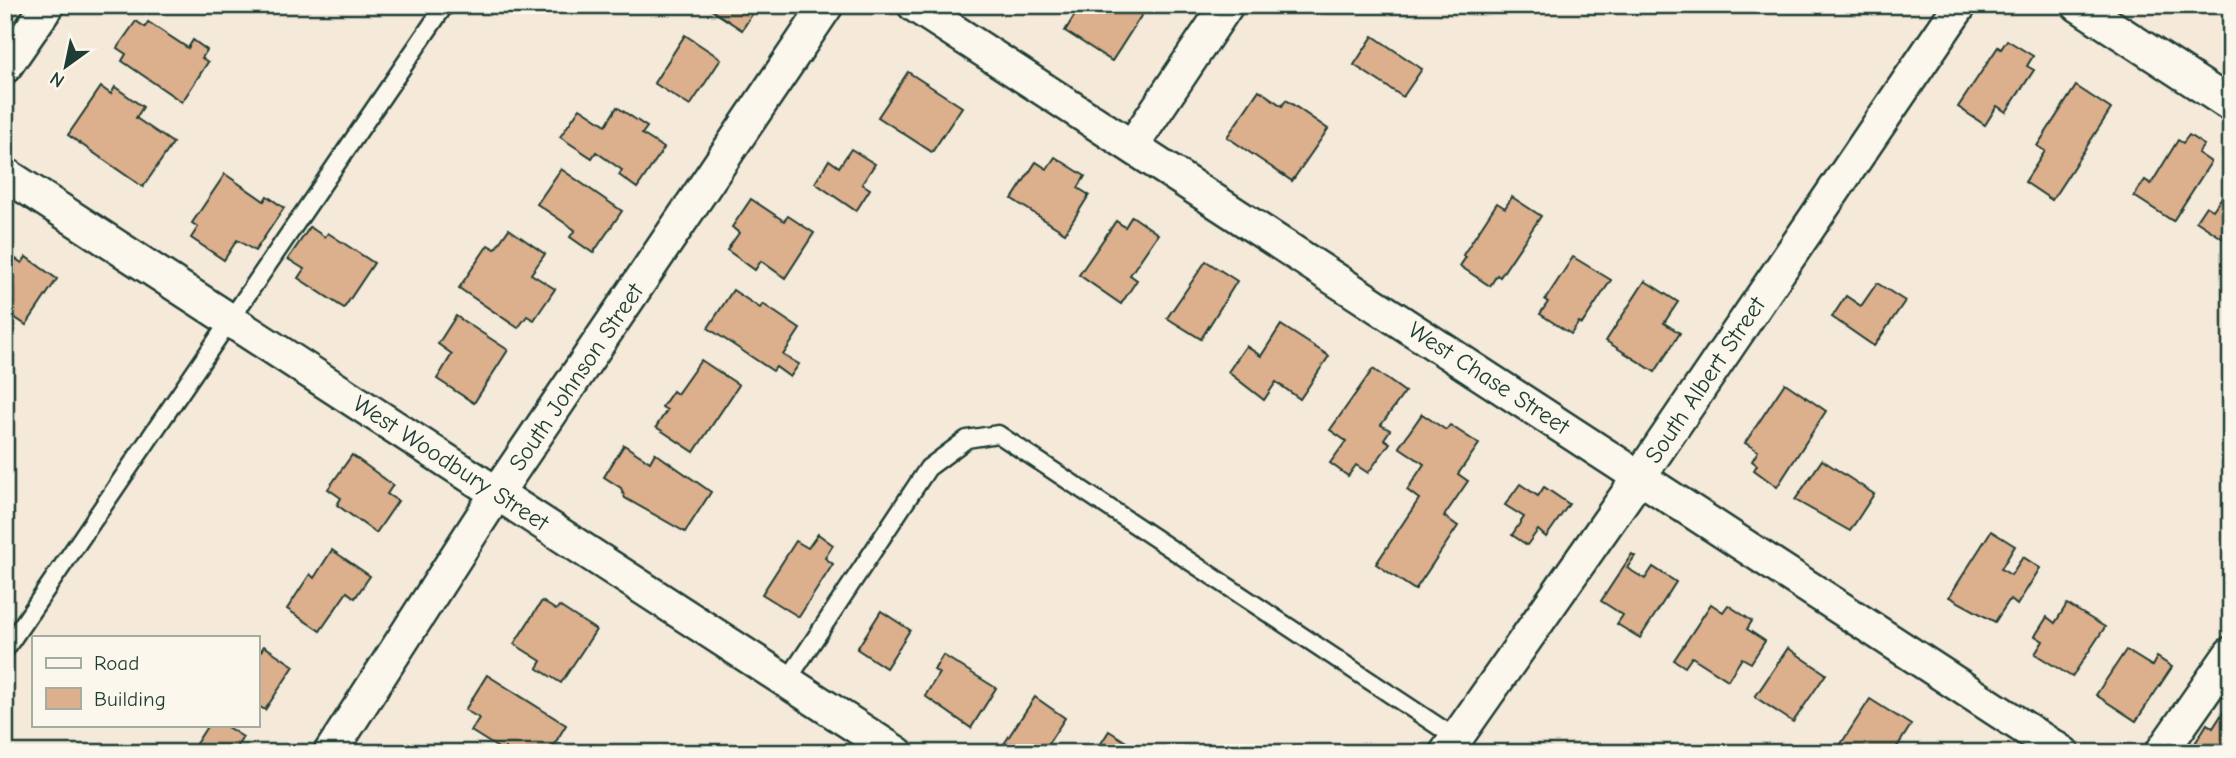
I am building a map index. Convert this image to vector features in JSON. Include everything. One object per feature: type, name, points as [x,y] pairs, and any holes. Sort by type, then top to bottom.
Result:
[{"type":"street","points":[[5,67],[48,5]]},
{"type":"street","name":"South Johnson Street","points":[[330,753],[497,493],[827,5]]},
{"type":"street","name":"West Chase Street","points":[[914,5],[1133,145],[2063,753]]},
{"type":"street","points":[[1133,145],[1227,5]]},
{"type":"street","name":"South Albert Street","points":[[1451,746],[1640,476],[1959,5]]},
{"type":"street","points":[[2078,5],[2231,105]]},
{"type":"street","name":"West Woodbury Street","points":[[5,174],[897,753]]},
{"type":"street","points":[[2161,753],[2231,653]]},
{"type":"lane","points":[[5,650],[232,321],[445,5]]},
{"type":"lane","points":[[787,681],[928,468],[967,439],[998,434],[1451,746]]},
{"type":"building","points":[[704,5],[758,5],[742,30]]},
{"type":"building","points":[[1081,5],[1148,5],[1112,61],[1065,31]]},
{"type":"building","points":[[136,21],[145,27],[148,22],[188,48],[193,40],[207,50],[202,58],[208,62],[182,102],[122,61],[126,54],[117,48]]},
{"type":"building","points":[[685,35],[721,59],[690,106],[654,83]]},
{"type":"building","points":[[1373,36],[1422,69],[1403,97],[1354,65]]},
{"type":"building","points":[[2007,40],[2033,56],[2027,66],[2034,70],[2006,112],[1997,106],[1985,125],[1958,107],[1998,47],[2001,49]]},
{"type":"building","points":[[908,72],[962,107],[932,152],[878,117]]},
{"type":"building","points":[[2076,86],[2111,109],[2052,200],[2025,182],[2045,151],[2037,146]]},
{"type":"building","points":[[101,87],[111,94],[115,87],[143,107],[136,118],[173,143],[143,187],[68,135]]},
{"type":"building","points":[[1259,90],[1282,106],[1286,100],[1328,129],[1292,181],[1227,137]]},
{"type":"building","points":[[617,107],[647,127],[642,134],[664,148],[637,188],[619,175],[622,170],[596,152],[592,158],[560,137],[580,108],[606,125]]},
{"type":"building","points":[[2189,135],[2204,145],[2198,153],[2211,162],[2173,221],[2134,196],[2145,180],[2151,184],[2178,140],[2183,143]]},
{"type":"building","points":[[851,149],[875,164],[862,184],[870,189],[856,211],[815,183],[829,160],[839,167]]},
{"type":"building","points":[[1055,157],[1085,176],[1078,188],[1089,195],[1065,233],[1012,199],[1036,162],[1047,169]]},
{"type":"building","points":[[561,169],[622,211],[593,253],[570,237],[575,230],[537,204]]},
{"type":"building","points":[[225,174],[264,201],[267,196],[284,208],[255,251],[237,240],[224,260],[191,238],[198,227],[192,223]]},
{"type":"building","points":[[2231,184],[2231,244],[2196,221],[2206,206],[2213,210]]},
{"type":"building","points":[[1512,197],[1541,216],[1500,277],[1497,275],[1490,286],[1460,266],[1466,257],[1463,255],[1497,203],[1505,208]]},
{"type":"building","points":[[751,199],[784,221],[788,216],[814,233],[785,278],[761,261],[755,270],[727,250],[739,233],[732,227]]},
{"type":"building","points":[[1132,216],[1158,234],[1130,275],[1137,280],[1121,304],[1079,275],[1116,221],[1125,227]]},
{"type":"building","points":[[310,227],[325,237],[328,233],[374,263],[344,308],[298,278],[304,269],[288,259]]},
{"type":"building","points":[[509,229],[545,254],[531,274],[555,289],[534,320],[527,316],[518,328],[459,288],[488,245],[495,249]]},
{"type":"building","points":[[5,252],[22,263],[26,257],[57,279],[26,325],[5,311]]},
{"type":"building","points":[[1573,257],[1611,280],[1582,324],[1579,322],[1571,334],[1540,314],[1548,302],[1545,300]]},
{"type":"building","points":[[1206,261],[1237,281],[1201,339],[1167,318]]},
{"type":"building","points":[[1645,281],[1678,302],[1664,323],[1680,333],[1655,372],[1606,341]]},
{"type":"building","points":[[1877,283],[1905,301],[1874,346],[1832,317],[1846,296],[1861,306]]},
{"type":"building","points":[[733,290],[760,308],[763,304],[800,329],[783,355],[799,364],[790,377],[776,367],[773,371],[708,328]]},
{"type":"building","points":[[456,316],[508,350],[474,403],[437,379],[452,354],[438,344]]},
{"type":"building","points":[[1281,325],[1329,356],[1300,399],[1276,382],[1264,400],[1228,372],[1246,346],[1261,356]]},
{"type":"building","points":[[701,360],[739,385],[694,452],[656,427],[667,410],[662,407],[673,391],[677,394]]},
{"type":"building","points":[[1373,369],[1405,392],[1381,425],[1390,430],[1384,439],[1390,443],[1368,473],[1356,465],[1348,476],[1330,463],[1346,441],[1330,430]]},
{"type":"building","points":[[1785,383],[1826,411],[1777,487],[1754,470],[1757,465],[1752,461],[1758,451],[1745,443]]},
{"type":"building","points":[[1422,414],[1446,430],[1450,425],[1479,444],[1458,474],[1468,481],[1444,516],[1458,526],[1415,590],[1376,564],[1419,499],[1407,490],[1424,464],[1399,447]]},
{"type":"building","points":[[624,445],[650,462],[655,453],[711,492],[685,532],[625,498],[621,488],[604,477]]},
{"type":"building","points":[[352,455],[393,485],[387,494],[398,501],[376,533],[337,505],[341,498],[328,489]]},
{"type":"building","points":[[1822,460],[1874,494],[1850,531],[1795,500]]},
{"type":"building","points":[[1520,484],[1538,496],[1544,487],[1569,504],[1546,537],[1538,530],[1527,545],[1512,535],[1524,517],[1505,505]]},
{"type":"building","points":[[1991,531],[2015,546],[2001,569],[2011,575],[2023,557],[2040,568],[2017,605],[2010,599],[1995,622],[1949,597]]},
{"type":"building","points":[[818,534],[833,545],[825,558],[833,564],[799,617],[762,594],[796,541],[808,548]]},
{"type":"building","points":[[332,550],[370,576],[355,598],[347,592],[320,631],[287,609],[310,574],[314,578]]},
{"type":"building","points":[[1632,554],[1635,556],[1627,568],[1645,579],[1653,567],[1676,582],[1640,638],[1617,624],[1623,615],[1601,601]]},
{"type":"building","points":[[542,601],[556,610],[559,606],[596,630],[561,683],[537,668],[541,661],[514,644]]},
{"type":"building","points":[[1711,604],[1723,612],[1728,605],[1752,621],[1747,629],[1765,641],[1751,663],[1742,658],[1728,680],[1692,657],[1685,667],[1674,660]]},
{"type":"building","points":[[2067,604],[2105,627],[2072,677],[2035,654],[2043,641],[2035,636],[2047,617],[2055,623]]},
{"type":"building","points":[[881,611],[910,630],[886,668],[857,649]]},
{"type":"building","points":[[264,646],[294,666],[265,710],[259,706],[259,650],[261,651]]},
{"type":"building","points":[[1788,648],[1826,674],[1793,722],[1755,697]]},
{"type":"building","points":[[2126,650],[2152,666],[2157,657],[2172,667],[2136,721],[2096,695]]},
{"type":"building","points":[[943,655],[996,688],[971,728],[925,696],[939,673],[934,670]]},
{"type":"building","points":[[487,675],[566,725],[549,753],[512,753],[505,748],[503,751],[471,731],[479,718],[465,710]]},
{"type":"building","points":[[1035,697],[1065,718],[1042,753],[998,753]]},
{"type":"building","points":[[1870,699],[1911,725],[1893,753],[1835,753]]},
{"type":"building","points":[[2231,700],[2231,753],[2196,753],[2191,750],[2207,724],[2213,728]]},
{"type":"building","points":[[207,726],[226,726],[243,737],[233,753],[190,753]]},
{"type":"building","points":[[1109,731],[1142,752],[1095,753]]}]
